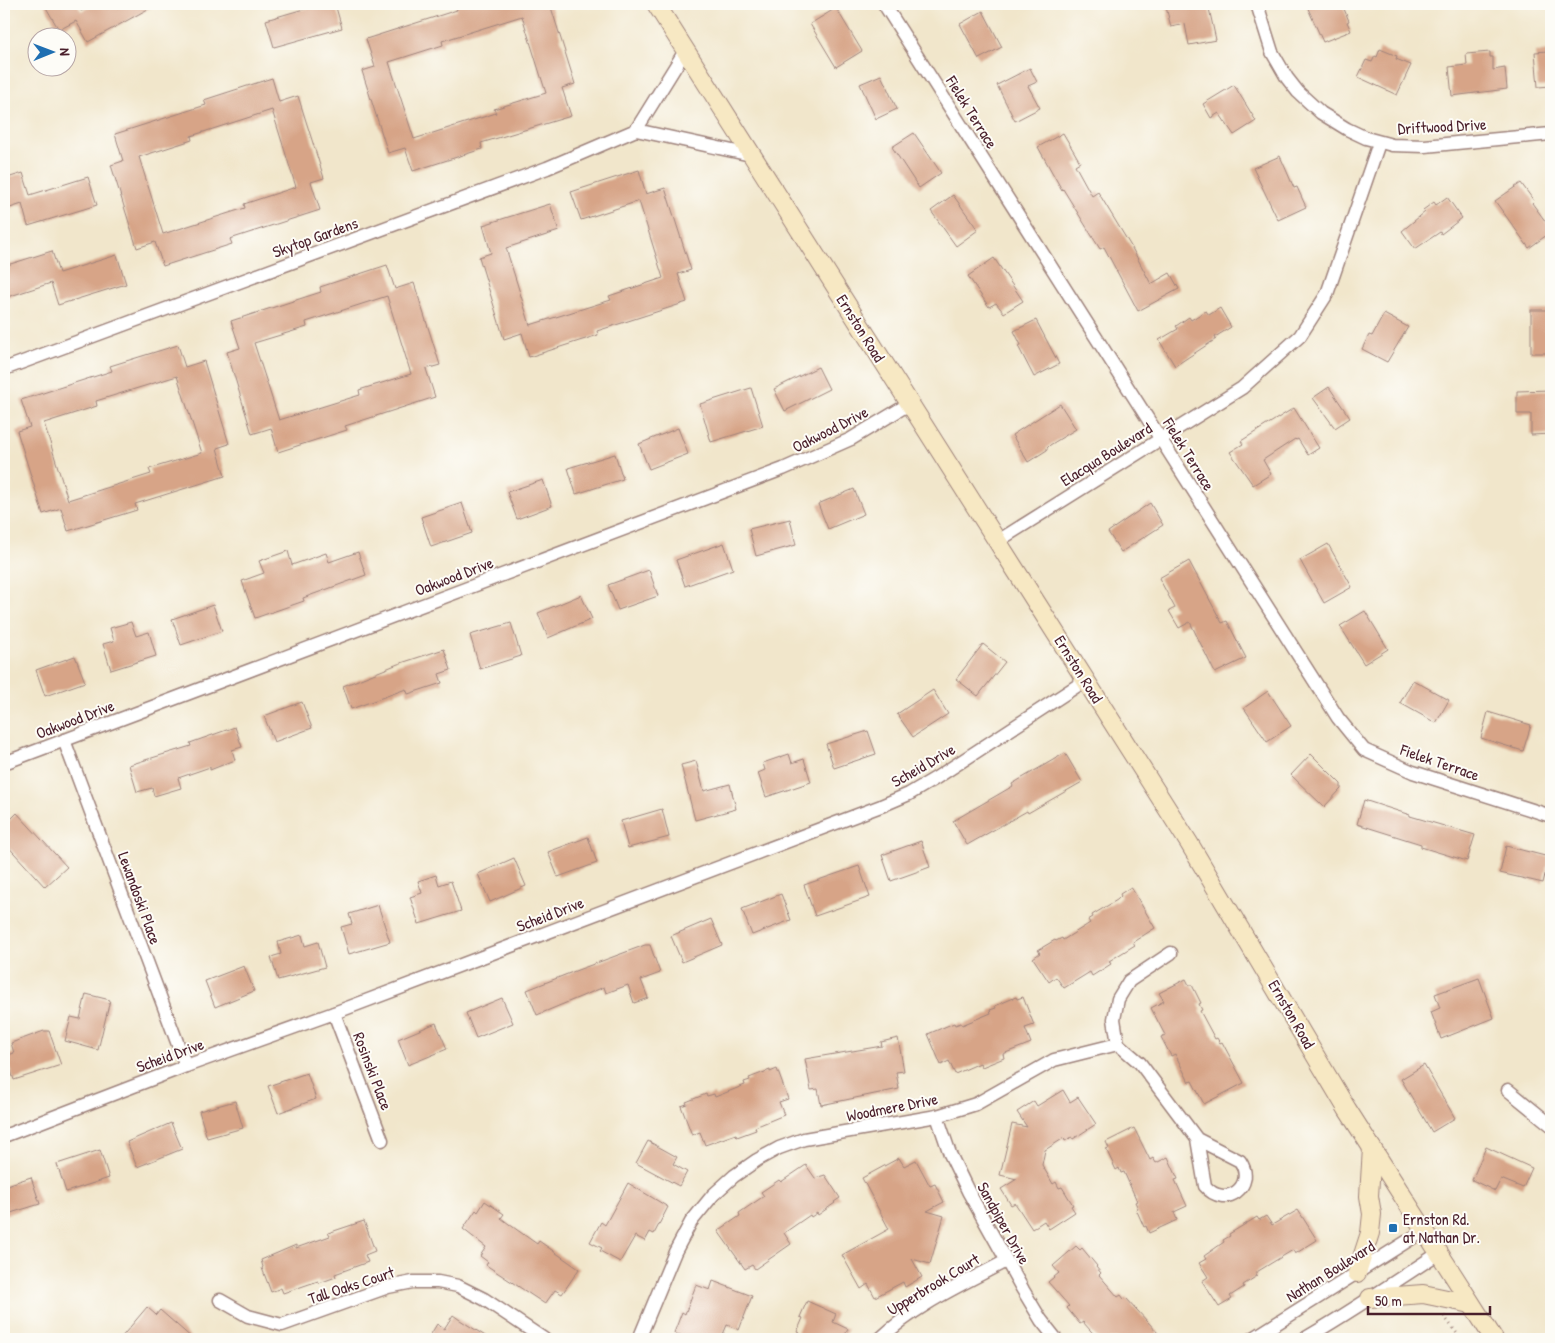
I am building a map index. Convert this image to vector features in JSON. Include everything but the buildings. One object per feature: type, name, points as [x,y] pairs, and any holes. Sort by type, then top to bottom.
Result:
[{"type":"street","name":"Ernston Road","points":[[656,4],[1194,852],[1372,1148],[1494,1339]]},
{"type":"street","name":"Fielek Terrace","points":[[884,4],[1338,718],[1364,750],[1413,772],[1551,816]]},
{"type":"street","name":"Driftwood Drive","points":[[1256,4],[1272,52],[1287,78],[1298,92],[1321,113],[1366,138],[1392,145],[1425,146],[1551,134]]},
{"type":"street","points":[[685,51],[636,130],[751,155]]},
{"type":"street","name":"Skytop Gardens","points":[[4,369],[539,171],[636,130]]},
{"type":"street","name":"Elacqua Boulevard","points":[[998,541],[1242,388],[1300,336],[1327,294],[1379,143]]},
{"type":"street","name":"Oakwood Drive","points":[[4,763],[783,470],[851,439],[909,404]]},
{"type":"street","name":"Scheid Drive","points":[[4,1136],[881,806],[909,794],[1086,680]]},
{"type":"street","name":"Lewandoski Place","points":[[64,740],[186,1066]]},
{"type":"street","points":[[1172,954],[1129,981],[1118,999],[1114,1019],[1118,1044],[1140,1063],[1197,1139],[1240,1160],[1243,1166],[1244,1181],[1241,1187],[1230,1196],[1216,1195],[1205,1186],[1197,1139]]},
{"type":"street","name":"Rosinski Place","points":[[334,1013],[382,1140]]},
{"type":"street","name":"Woodmere Drive","points":[[640,1339],[675,1252],[691,1222],[713,1195],[734,1176],[779,1148],[804,1139],[937,1116],[976,1104],[1054,1060],[1118,1044]]},
{"type":"street","points":[[1508,1090],[1551,1125]]},
{"type":"street","name":"Sandpiper Drive","points":[[937,1116],[950,1154],[968,1191],[1041,1320],[1056,1339]]},
{"type":"street","points":[[1357,1273],[1370,1233],[1372,1214],[1369,1196],[1372,1148]]},
{"type":"street","name":"Nathan Boulevard","points":[[1252,1339],[1425,1230]]},
{"type":"street","points":[[1304,1339],[1342,1317],[1439,1253]]},
{"type":"street","name":"Upperbrook Court","points":[[880,1339],[912,1312],[1006,1261]]},
{"type":"street","name":"Tall Oaks Court","points":[[220,1300],[248,1316],[282,1325],[388,1288],[413,1282],[438,1282],[458,1286],[484,1299],[544,1339]]},
{"type":"street","points":[[1370,1298],[1423,1294],[1471,1304]]},
{"type":"path","points":[[1440,1313],[1446,1317],[1461,1339]]},
{"type":"place","name":"Ernston Rd. at Nathan Dr.","points":[[1393,1228]]}]
